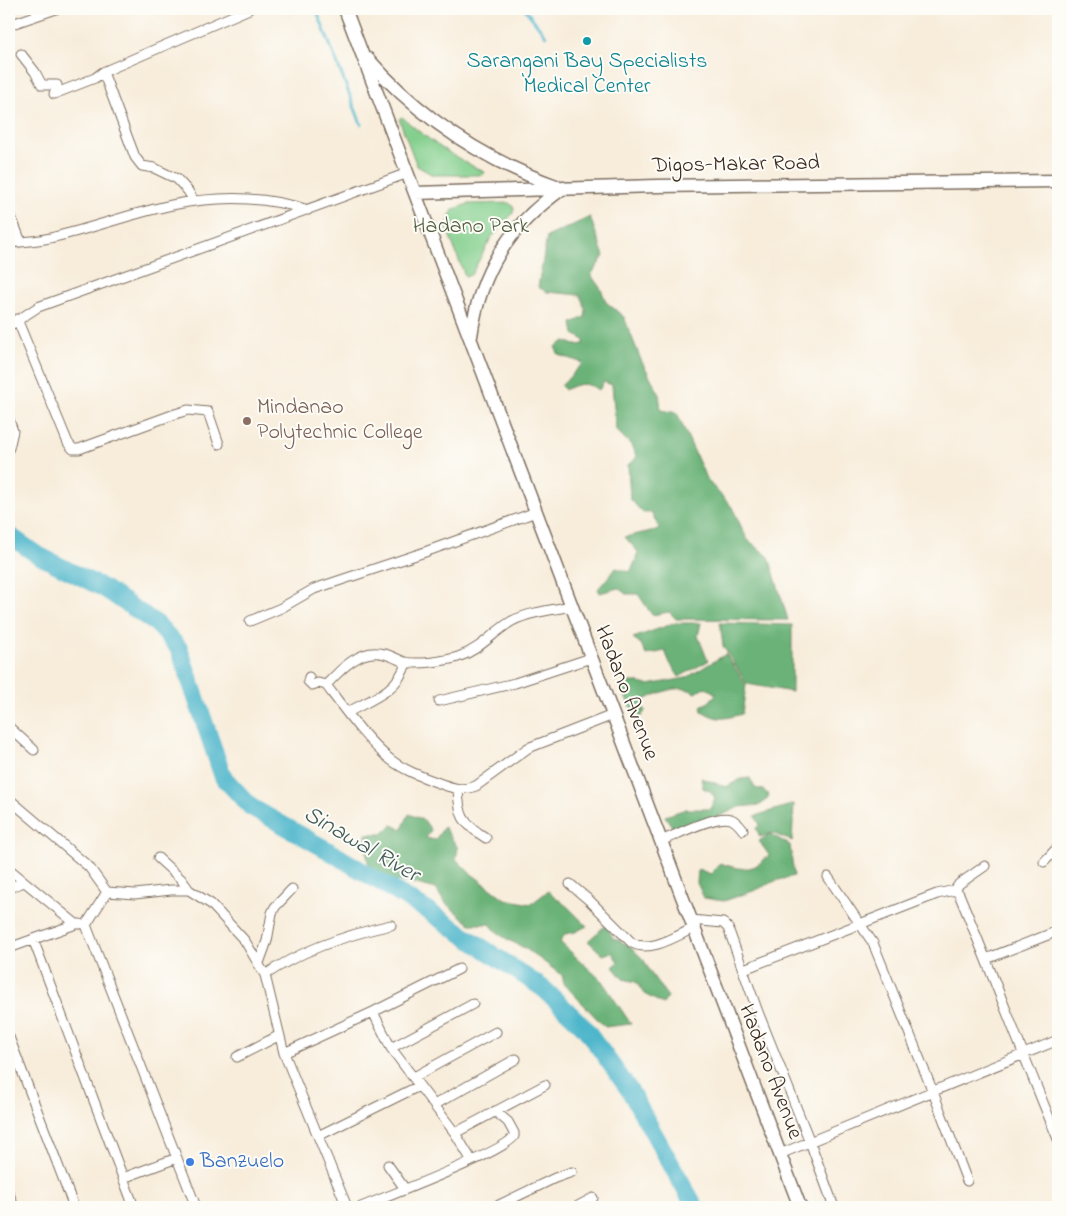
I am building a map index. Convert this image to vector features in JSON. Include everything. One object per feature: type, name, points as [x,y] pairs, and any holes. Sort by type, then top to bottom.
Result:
[{"type":"main road","name":"Hadano Avenue","points":[[345,9],[800,1207]]},
{"type":"main road","points":[[362,52],[404,96],[452,135],[506,166],[563,188]]},
{"type":"main road","name":"Digos-Makar Road","points":[[415,193],[657,186],[1058,181]]},
{"type":"main road","points":[[471,339],[474,316],[480,294],[488,273],[499,253],[527,217],[563,188]]},
{"type":"street","points":[[9,25],[56,9]]},
{"type":"street","points":[[21,54],[35,72],[42,86],[57,85],[54,94],[95,78],[103,72],[249,9]]},
{"type":"street","points":[[103,72],[135,157],[142,166],[154,168],[177,179],[194,201]]},
{"type":"street","points":[[9,326],[38,308],[408,173]]},
{"type":"street","points":[[9,243],[55,237],[194,201],[279,201],[308,210]]},
{"type":"street","points":[[9,210],[20,242]]},
{"type":"street","points":[[17,320],[68,443],[73,449],[79,449],[188,410],[208,412],[219,444]]},
{"type":"street","points":[[9,420],[13,431],[9,448]]},
{"type":"street","points":[[250,621],[281,608],[314,588],[422,553],[536,512]]},
{"type":"street","points":[[326,685],[339,671],[357,658],[365,655],[381,653],[406,662],[433,661],[459,656],[482,645],[511,622],[524,616],[572,606]]},
{"type":"street","points":[[439,700],[478,693],[515,683],[591,658]]},
{"type":"street","points":[[348,712],[394,686],[402,676],[406,662]]},
{"type":"street","points":[[309,677],[308,681],[312,685],[318,683],[326,685],[370,740],[392,761],[412,772],[458,789],[476,786],[528,748],[613,714]]},
{"type":"street","points":[[9,727],[34,750]]},
{"type":"street","points":[[458,789],[459,808],[464,820],[486,838]]},
{"type":"street","points":[[9,800],[89,867],[107,892]]},
{"type":"street","points":[[661,841],[711,821],[724,818],[733,820],[743,830]]},
{"type":"street","points":[[1044,862],[1058,847]]},
{"type":"street","points":[[158,858],[181,878],[190,890],[211,904],[226,918],[245,941],[259,963],[265,976],[278,1036],[284,1053],[347,1207]]},
{"type":"street","points":[[744,970],[937,894],[954,890],[959,884],[985,866]]},
{"type":"street","points":[[9,869],[76,924]]},
{"type":"street","points":[[828,877],[872,943],[967,1181]]},
{"type":"street","points":[[9,888],[24,882]]},
{"type":"street","points":[[570,884],[636,946],[647,947],[655,945],[692,924],[725,924],[834,1207]]},
{"type":"street","points":[[259,963],[267,941],[272,913],[275,907],[292,889]]},
{"type":"street","points":[[107,892],[135,894],[190,890]]},
{"type":"street","points":[[954,890],[959,894],[1058,1139]]},
{"type":"street","points":[[86,925],[107,892]]},
{"type":"street","points":[[9,948],[76,924],[86,925]]},
{"type":"street","points":[[86,925],[196,1207]]},
{"type":"street","points":[[265,976],[297,955],[348,935],[391,925]]},
{"type":"street","points":[[986,959],[1058,931]]},
{"type":"street","points":[[33,939],[134,1207]]},
{"type":"street","points":[[284,1053],[373,1012],[459,969]]},
{"type":"street","points":[[391,1048],[473,1004]]},
{"type":"street","points":[[373,1012],[391,1048],[455,1133],[472,1161]]},
{"type":"street","points":[[414,1077],[496,1032]]},
{"type":"street","points":[[237,1057],[278,1036]]},
{"type":"street","points":[[9,1037],[74,1207]]},
{"type":"street","points":[[780,1154],[1058,1040]]},
{"type":"street","points":[[434,1105],[516,1060]]},
{"type":"street","points":[[455,1133],[545,1085]]},
{"type":"street","points":[[318,1136],[419,1086]]},
{"type":"street","points":[[361,1207],[472,1161],[510,1142],[514,1133],[508,1122],[495,1111]]},
{"type":"street","points":[[123,1178],[177,1158]]},
{"type":"street","points":[[388,1164],[406,1189]]},
{"type":"street","points":[[496,1207],[554,1178],[572,1172]]},
{"type":"street","points":[[9,1194],[14,1207]]},
{"type":"street","points":[[576,1207],[593,1198]]},
{"type":"green space","name":"Hadano Park","points":[[402,117],[442,148],[485,172],[483,175],[433,175],[417,166],[399,119]]},
{"type":"green space","name":"Hadano Park","points":[[509,203],[514,207],[513,213],[491,238],[471,275],[465,276],[447,229],[450,215],[454,209],[468,204]]},
{"type":"green space","points":[[590,217],[604,256],[591,275],[601,289],[606,302],[624,317],[641,360],[659,393],[661,410],[677,413],[707,480],[732,507],[747,539],[769,557],[788,620],[676,619],[669,612],[652,615],[638,594],[626,594],[618,588],[600,593],[598,589],[616,568],[630,572],[638,552],[625,537],[660,529],[651,512],[643,513],[630,499],[628,465],[637,457],[631,445],[616,430],[612,385],[604,382],[599,390],[586,385],[578,385],[565,390],[561,386],[583,363],[559,355],[555,347],[565,341],[575,345],[584,344],[584,340],[574,334],[572,323],[585,317],[586,310],[580,295],[547,292],[538,287],[547,237]]},
{"type":"green space","points":[[675,623],[701,623],[698,636],[708,661],[679,677],[665,651],[646,655],[641,644],[633,638]]},
{"type":"green space","points":[[720,623],[792,625],[792,692],[747,684],[723,646]]},
{"type":"green space","points":[[726,654],[746,685],[742,714],[717,718],[702,711],[701,706],[709,702],[716,694],[705,687],[695,693],[682,689],[668,690],[641,702],[645,711],[641,717],[633,712],[622,690],[624,682],[648,685],[686,678]]},
{"type":"green space","points":[[701,778],[726,787],[741,779],[750,778],[755,788],[763,790],[769,795],[766,801],[760,805],[739,807],[718,817],[675,831],[665,816],[686,809],[710,809],[715,798],[710,791],[703,788]]},
{"type":"green space","points":[[794,804],[792,841],[772,833],[760,837],[756,828],[760,825],[755,816]]},
{"type":"green space","points":[[409,814],[424,820],[431,830],[426,838],[435,840],[444,827],[458,848],[456,859],[469,872],[505,899],[531,904],[548,891],[569,908],[587,926],[575,932],[565,934],[560,942],[602,981],[631,1024],[605,1027],[564,984],[562,975],[526,949],[502,936],[490,924],[470,924],[444,902],[436,889],[413,883],[389,880],[369,868],[366,834],[382,834],[392,825],[402,829]]},
{"type":"green space","points":[[770,834],[790,845],[794,876],[775,881],[724,901],[704,898],[697,883],[698,869],[711,874],[720,863],[740,868],[757,865],[769,855],[759,841]]},
{"type":"green space","points":[[606,925],[613,938],[628,945],[644,960],[668,997],[663,1004],[644,994],[636,982],[623,979],[613,967],[618,962],[612,952],[603,955],[588,941]]},
{"type":"waterway","points":[[316,9],[361,124]]},
{"type":"waterway","points":[[525,9],[546,36]]},
{"type":"waterway","name":"Sinawal River","points":[[9,535],[36,554],[105,589],[157,624],[179,648],[223,777],[251,807],[329,851],[428,911],[544,989],[585,1028],[630,1091],[695,1207]]},
{"type":"place","name":"Sarangani Bay Specialists Medical Center","points":[[587,41]]},
{"type":"place","name":"Mindanao Polytechnic College","points":[[247,421]]},
{"type":"place","name":"Banzuelo","points":[[190,1162]]}]
